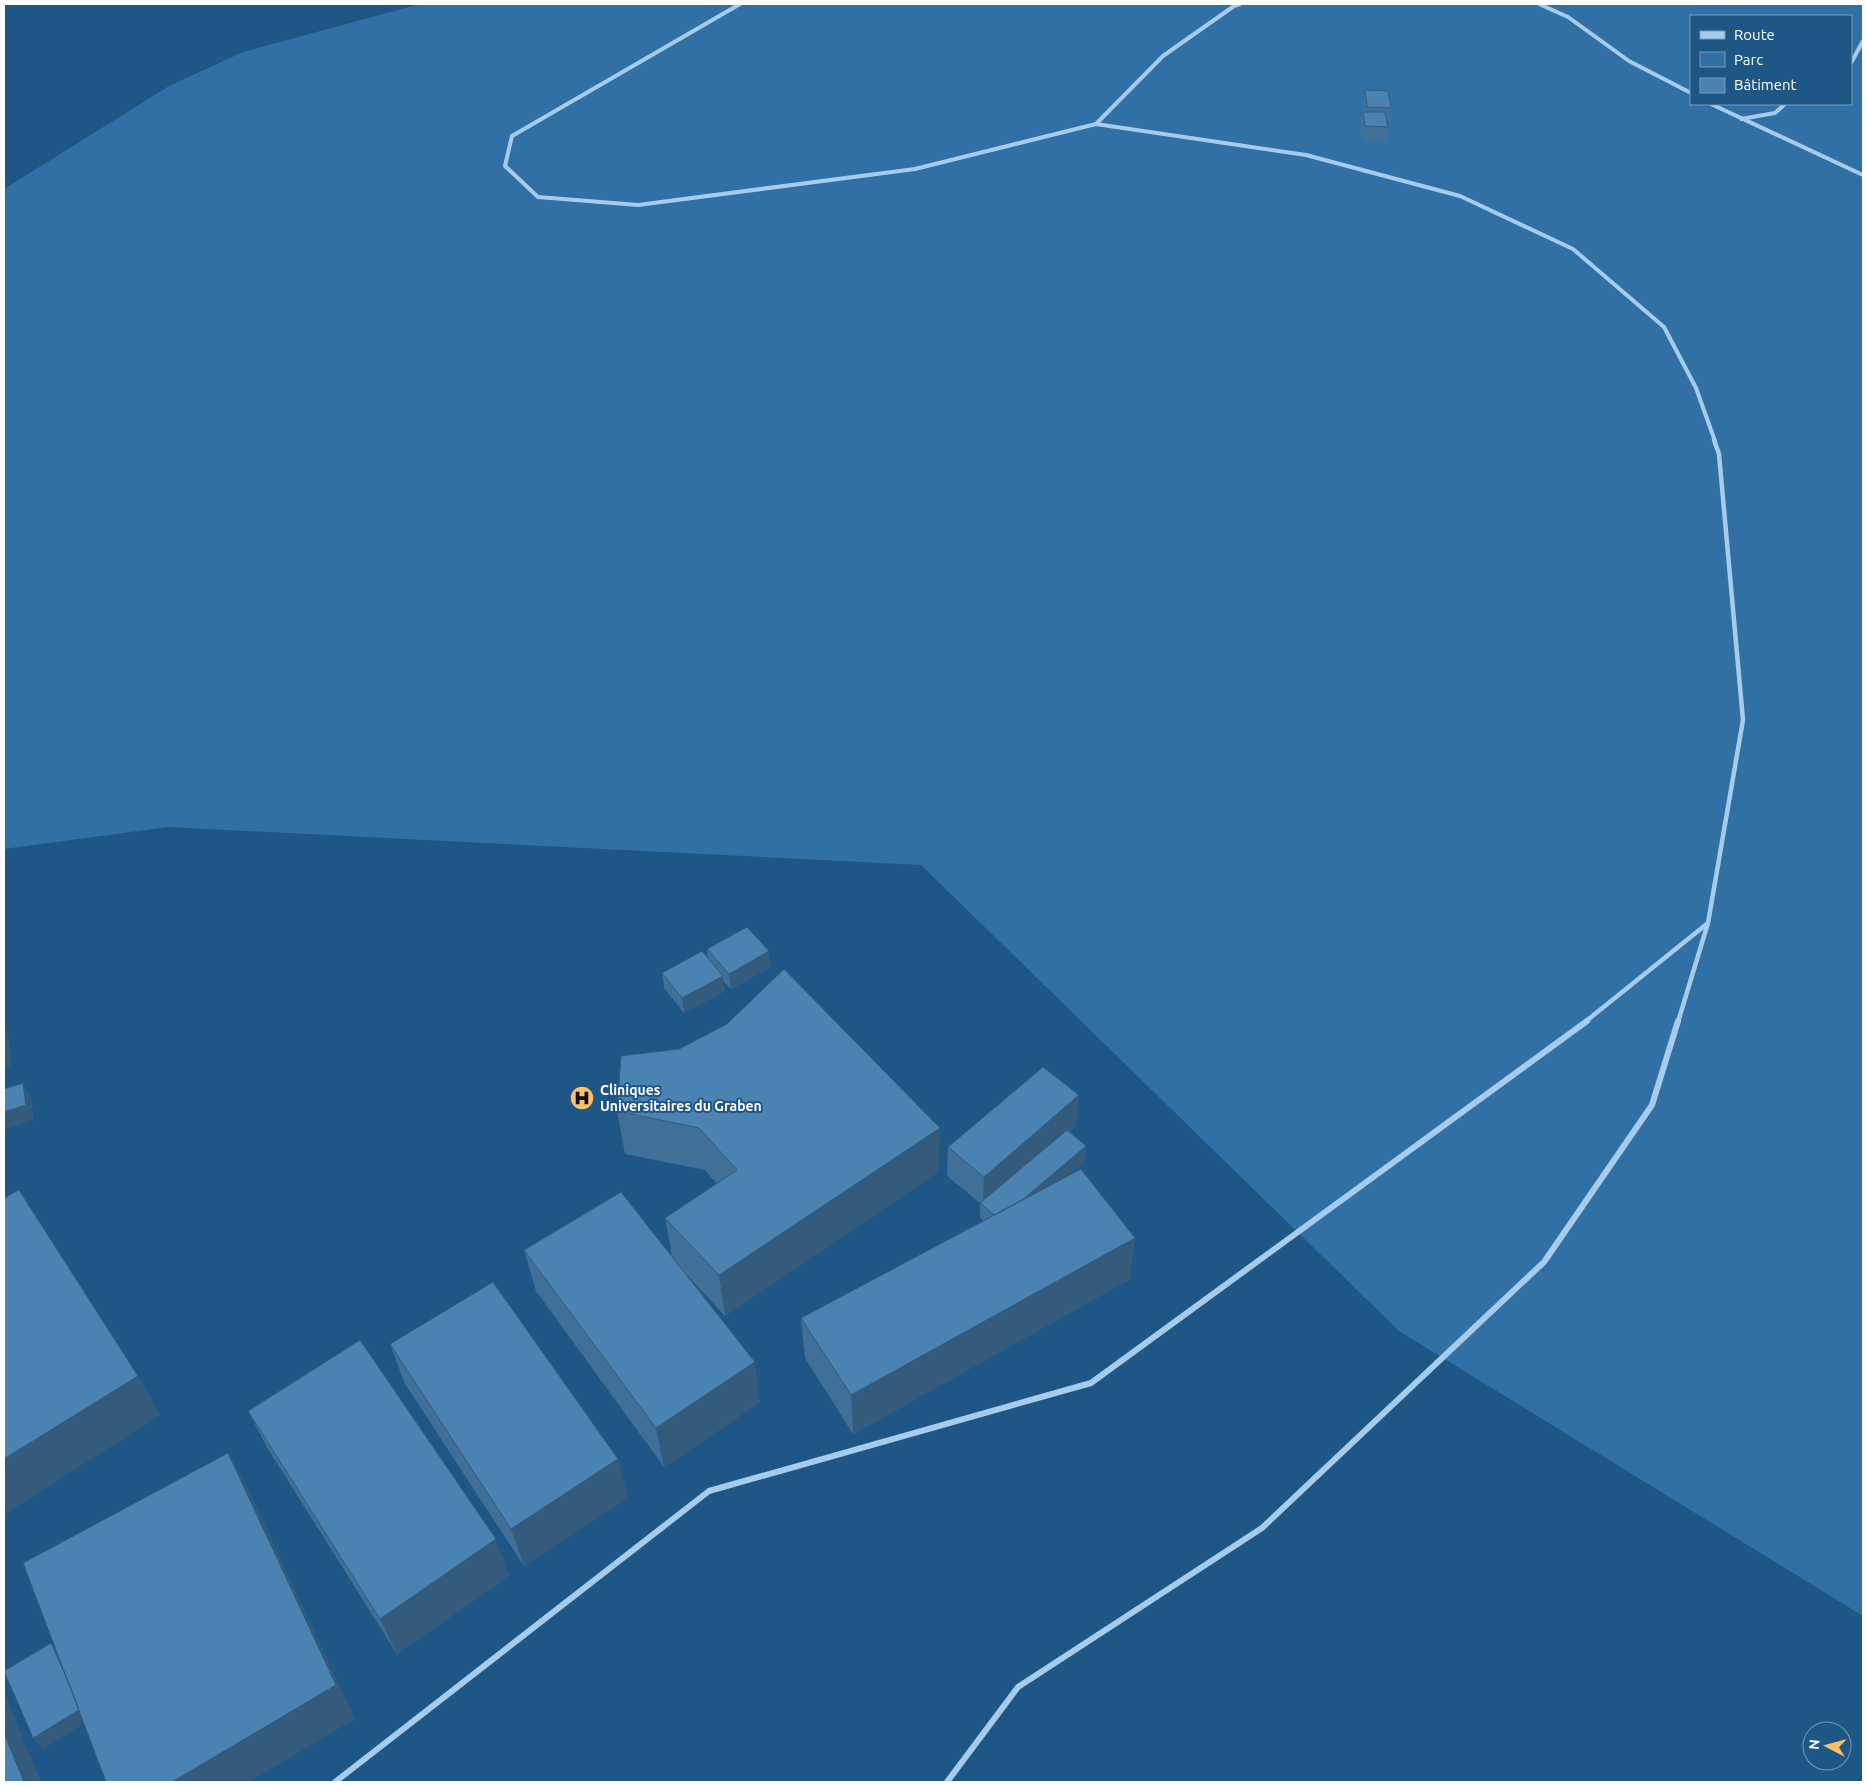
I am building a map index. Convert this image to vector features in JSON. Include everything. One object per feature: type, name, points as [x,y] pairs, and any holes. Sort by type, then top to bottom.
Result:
[{"type":"street","points":[[740,4],[512,136],[505,166],[538,197],[638,205],[915,169],[1096,124],[1306,155],[1460,196],[1572,249],[1664,328],[1696,388],[1719,454],[1742,720],[1708,923],[1652,1105],[1544,1262],[1262,1528],[1018,1687],[947,1782]]},
{"type":"street","points":[[1096,124],[1163,56],[1234,6],[1240,4]]},
{"type":"street","points":[[1539,4],[1568,17],[1629,61],[1690,92]]},
{"type":"street","points":[[1852,61],[1863,41]]},
{"type":"street","points":[[1713,105],[1863,175]]},
{"type":"street","points":[[1740,119],[1775,113],[1785,105]]},
{"type":"street","points":[[335,1782],[709,1491],[1091,1383],[1570,1034],[1708,923]]},
{"type":"green space","points":[[420,4],[1863,4],[1863,1616],[1399,1331],[921,865],[168,827],[4,849],[4,189],[169,86],[243,52]]},
{"type":"building","points":[[1365,90],[1388,91],[1391,108],[1367,107]]},
{"type":"building","points":[[1363,112],[1385,112],[1388,127],[1365,126]]},
{"type":"building","points":[[747,927],[769,951],[729,974],[707,949]]},
{"type":"building","points":[[702,951],[723,976],[682,998],[662,973]]},
{"type":"building","points":[[784,969],[940,1128],[719,1275],[665,1218],[737,1170],[699,1128],[617,1111],[621,1056],[679,1049],[727,1024]]},
{"type":"building","points":[[1043,1067],[1079,1095],[984,1177],[948,1147]]},
{"type":"building","points":[[23,1083],[26,1105],[4,1112],[4,1089]]},
{"type":"building","points":[[1067,1130],[1086,1146],[1022,1200],[994,1215],[980,1203]]},
{"type":"building","points":[[1081,1169],[1135,1238],[851,1395],[801,1318]]},
{"type":"building","points":[[19,1190],[138,1376],[4,1459],[4,1198]]},
{"type":"building","points":[[621,1192],[755,1362],[656,1428],[524,1250]]},
{"type":"building","points":[[493,1282],[618,1459],[511,1529],[390,1344]]},
{"type":"building","points":[[360,1340],[496,1539],[380,1619],[248,1411]]},
{"type":"building","points":[[228,1453],[336,1685],[172,1782],[106,1782],[23,1563]]},
{"type":"building","points":[[51,1643],[79,1710],[33,1738],[4,1671]]},
{"type":"building","points":[[4,1733],[24,1782],[4,1782]]},
{"type":"place","name":"Cliniques Universitaires du Graben","points":[[582,1098]]}]
